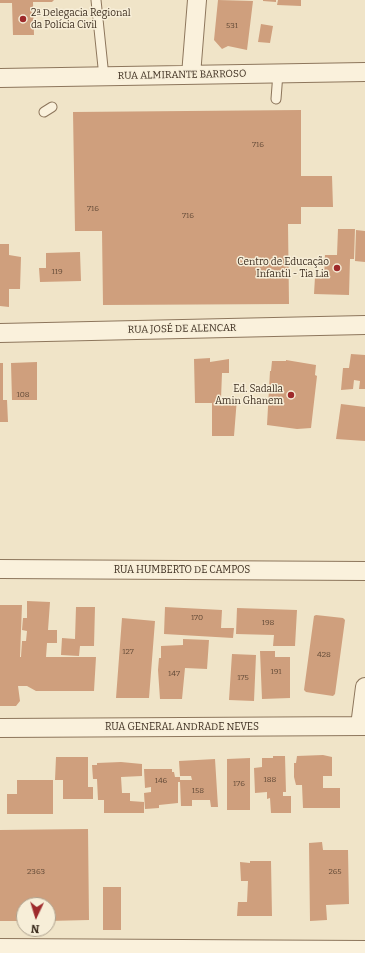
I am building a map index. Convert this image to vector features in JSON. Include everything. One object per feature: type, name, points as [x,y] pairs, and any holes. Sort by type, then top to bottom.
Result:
[{"type":"street","points":[[191,75],[197,0]]},
{"type":"street","name":"RUA ALMIRANTE BARROSO","points":[[0,78],[365,72]]},
{"type":"street","name":"RUA JOSÉ DE ALENCAR","points":[[0,333],[365,324]]},
{"type":"street","name":"RUA HUMBERTO DE CAMPOS","points":[[0,569],[365,571]]},
{"type":"street","points":[[362,726],[365,687]]},
{"type":"street","name":"RUA GENERAL ANDRADE NEVES","points":[[0,728],[362,726]]},
{"type":"street","points":[[0,948],[365,950]]},
{"type":"lane","points":[[96,0],[104,76]]},
{"type":"lane","points":[[276,99],[278,73]]},
{"type":"building","name":"2ª Delegacia Regional da Polícia Civil","points":[[0,0],[54,0],[52,2],[33,2],[34,35],[13,35],[12,3],[0,3]]},
{"type":"building","points":[[218,0],[253,1],[247,50],[228,46],[222,49],[214,40]]},
{"type":"building","points":[[276,0],[276,2],[263,1]]},
{"type":"building","points":[[278,0],[301,0],[301,6],[277,5]]},
{"type":"building","points":[[261,24],[273,26],[270,43],[258,42]]},
{"type":"building","points":[[301,110],[301,176],[332,176],[333,207],[301,207],[301,224],[288,224],[289,304],[103,305],[102,231],[75,231],[73,112]]},
{"type":"building","name":"Centro de Educação Infantil - Tia Lia","points":[[338,229],[355,229],[354,259],[350,259],[349,295],[314,294],[315,277],[324,278],[325,255],[337,255]]},
{"type":"building","points":[[356,230],[365,231],[365,262],[355,261]]},
{"type":"building","points":[[0,244],[9,244],[9,255],[21,257],[20,289],[9,289],[9,307],[0,306]]},
{"type":"building","points":[[80,252],[81,281],[40,282],[39,268],[46,268],[46,253]]},
{"type":"building","points":[[351,354],[365,355],[365,389],[359,389],[360,381],[354,380],[353,389],[341,390],[343,368],[349,368]]},
{"type":"building","points":[[210,358],[210,362],[229,359],[229,373],[222,373],[221,399],[237,398],[234,436],[212,436],[212,403],[195,403],[194,359]]},
{"type":"building","name":"Ed. Sadalla Amin Ghanem","points":[[286,360],[316,365],[315,375],[317,376],[311,428],[297,429],[267,425],[270,371],[272,361]]},
{"type":"building","points":[[37,362],[37,400],[12,400],[11,363]]},
{"type":"building","points":[[0,363],[3,363],[3,400],[7,400],[8,422],[0,422]]},
{"type":"building","points":[[341,404],[365,407],[365,441],[336,439]]},
{"type":"building","points":[[27,601],[50,602],[48,630],[57,630],[57,643],[47,643],[46,657],[96,657],[94,691],[36,691],[27,686],[18,686],[20,701],[16,706],[0,706],[0,605],[22,605],[21,657],[22,641],[26,641],[27,631],[22,630],[23,618],[27,618]]},
{"type":"building","points":[[76,607],[95,607],[94,646],[80,646],[79,656],[61,655],[62,638],[75,639]]},
{"type":"building","points":[[165,607],[222,610],[221,628],[234,628],[233,638],[164,634]]},
{"type":"building","points":[[237,608],[297,610],[295,646],[273,646],[274,635],[236,634]]},
{"type":"building","points":[[314,616],[343,618],[345,620],[335,694],[333,696],[306,692],[304,690]]},
{"type":"building","points":[[122,618],[155,621],[149,698],[116,698]]},
{"type":"building","points":[[183,639],[209,640],[207,669],[185,668],[182,699],[160,699],[158,670],[159,658],[161,658],[161,646],[183,645]]},
{"type":"building","points":[[260,651],[275,651],[275,657],[290,657],[290,698],[262,699]]},
{"type":"building","points":[[232,654],[256,655],[254,701],[229,700]]},
{"type":"building","points":[[323,755],[332,757],[332,776],[323,776],[323,788],[340,788],[340,808],[303,808],[302,785],[296,785],[294,777],[294,763],[296,763],[297,756]]},
{"type":"building","points":[[273,756],[285,756],[286,792],[283,792],[283,796],[291,796],[291,813],[271,813],[270,798],[267,799],[267,792],[255,793],[254,768],[262,767],[262,758],[273,758]]},
{"type":"building","points":[[56,757],[88,757],[88,787],[93,787],[93,799],[63,799],[63,780],[55,780]]},
{"type":"building","points":[[250,758],[250,810],[227,810],[227,759]]},
{"type":"building","points":[[215,759],[218,807],[211,807],[210,800],[192,800],[192,806],[181,806],[180,782],[178,782],[178,803],[159,805],[159,808],[145,809],[144,793],[151,792],[151,787],[145,788],[144,769],[172,769],[175,777],[180,777],[180,780],[192,780],[191,776],[180,776],[179,761]]},
{"type":"building","points":[[121,762],[142,764],[142,776],[121,777],[122,793],[130,793],[130,801],[144,802],[144,813],[104,813],[104,800],[98,800],[97,779],[93,779],[92,765],[97,765],[97,763]]},
{"type":"building","points":[[17,780],[53,780],[53,814],[7,814],[7,794],[17,794]]},
{"type":"building","points":[[88,829],[89,920],[56,921],[56,897],[16,897],[16,921],[0,921],[0,830]]},
{"type":"building","points":[[322,842],[323,850],[348,850],[349,904],[326,905],[327,920],[310,921],[309,843]]},
{"type":"building","points":[[250,861],[271,861],[272,916],[237,916],[238,902],[247,902],[248,881],[241,881],[240,862],[250,863]]},
{"type":"building","points":[[103,887],[121,887],[121,930],[103,930]]},
{"type":"place","name":"2ª Delegacia Regional da Polícia Civil","points":[[23,19]]},
{"type":"place","name":"Centro de Educação Infantil - Tia Lia","points":[[337,268]]},
{"type":"place","name":"Ed. Sadalla Amin Ghanem","points":[[291,395]]}]
